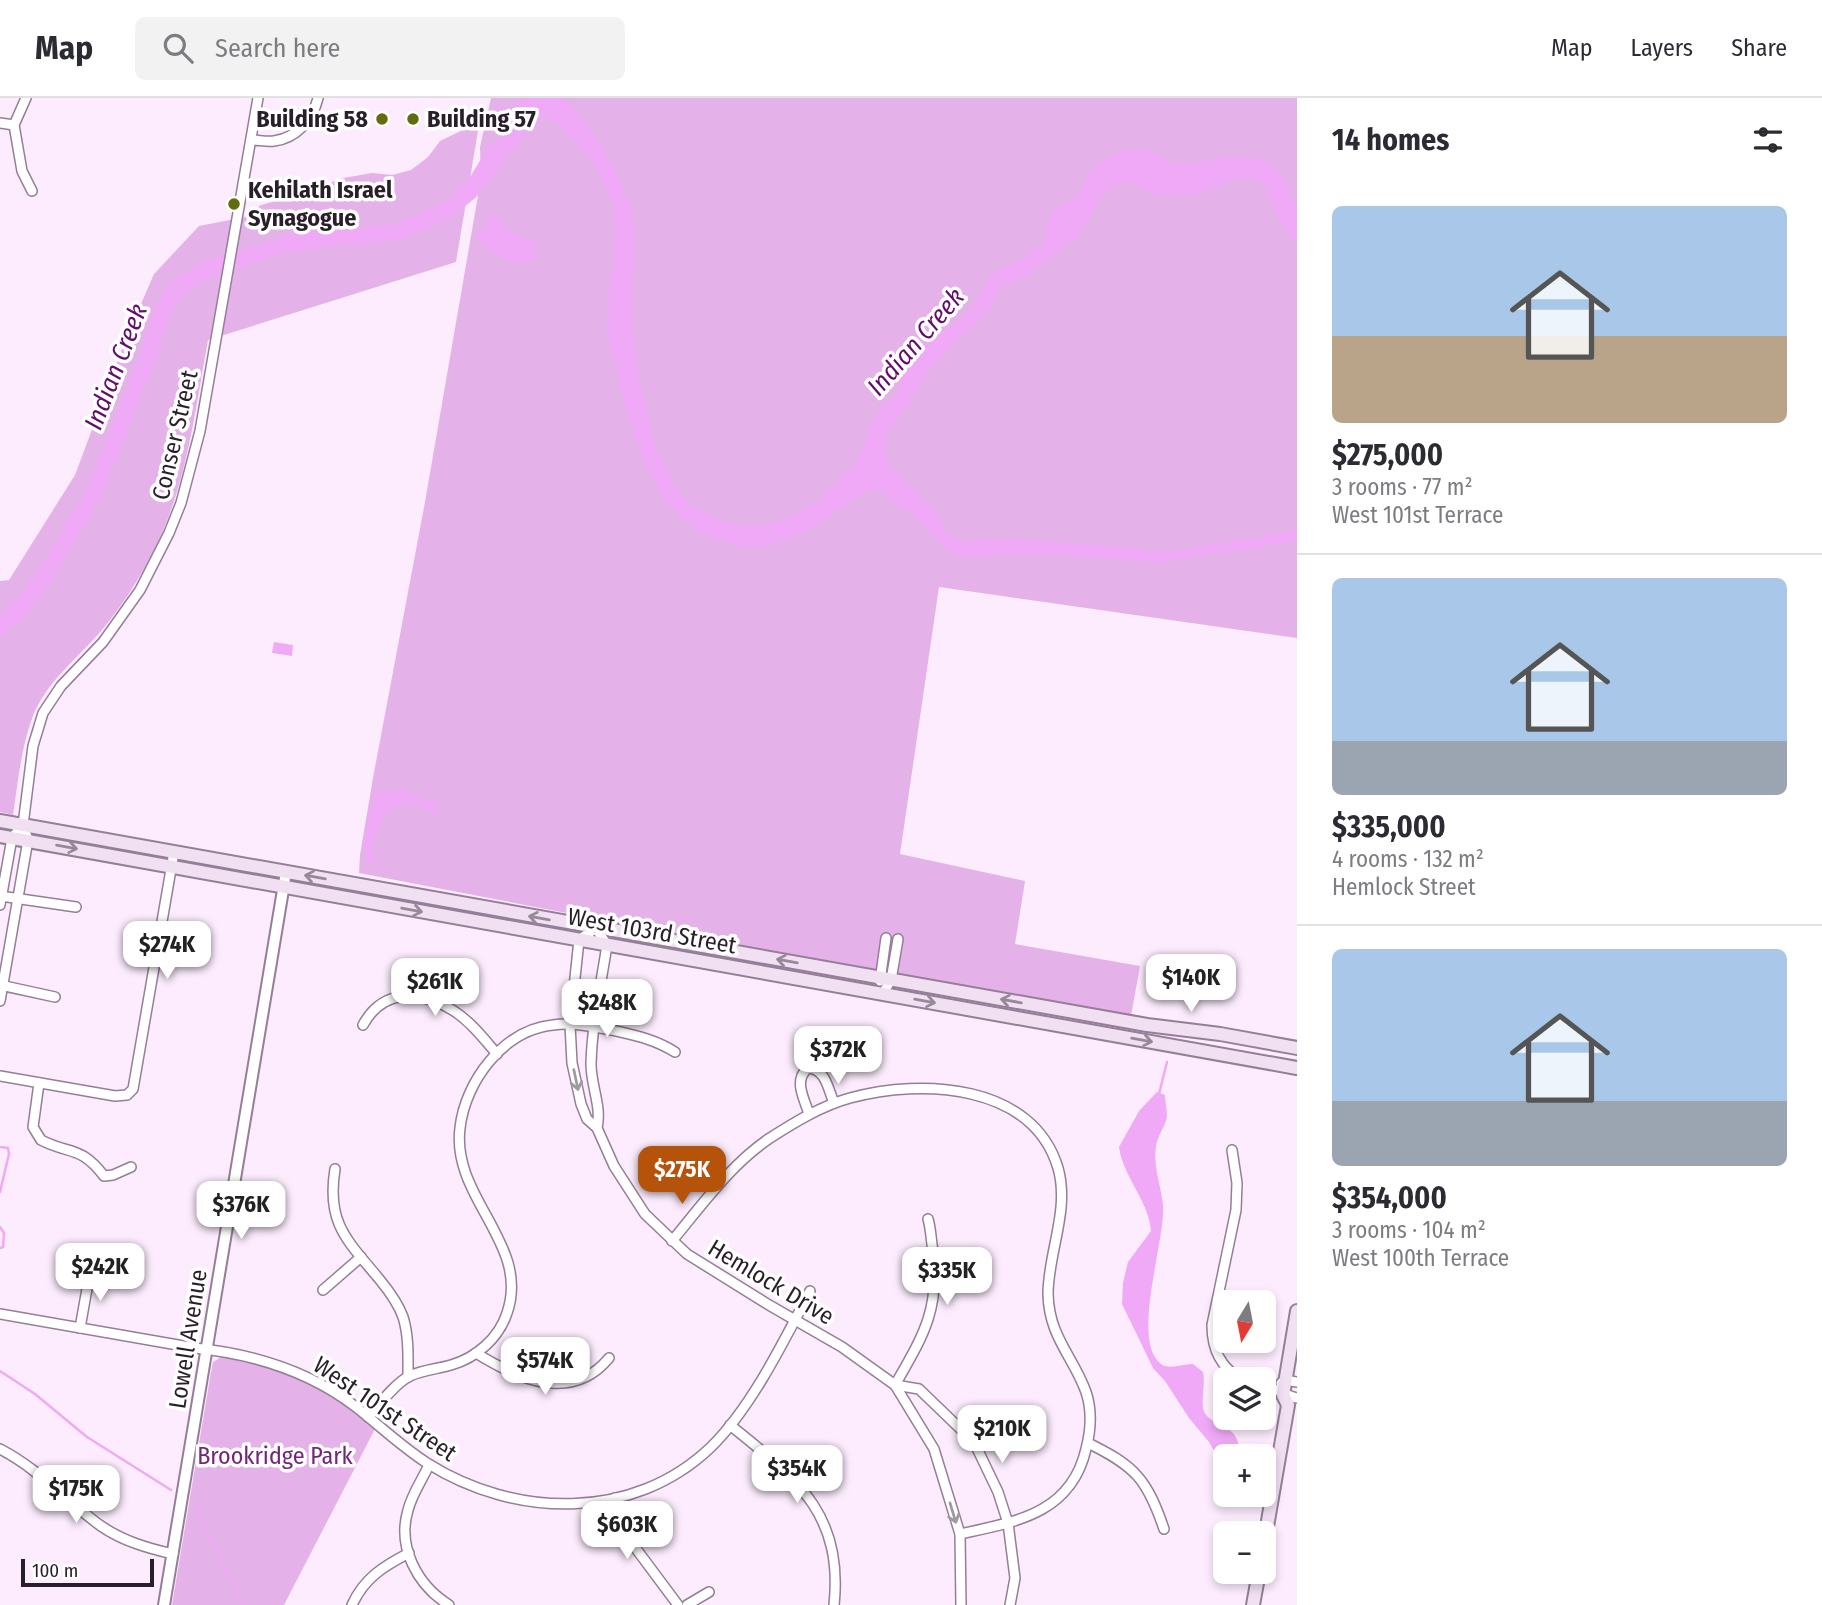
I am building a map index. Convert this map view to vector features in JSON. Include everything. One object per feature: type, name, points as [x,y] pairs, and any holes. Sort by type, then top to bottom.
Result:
[{"type":"main road","name":"West 103rd Street","points":[[0,821],[1136,1023],[1297,1048]]},
{"type":"main road","name":"West 103rd Street","points":[[6,837],[1297,1068]]},
{"type":"main road","points":[[1268,1521],[1289,1392],[1297,1311]]},
{"type":"main road","points":[[1252,1605],[1256,1584]]},
{"type":"street","points":[[26,98],[14,125],[22,171],[32,191]]},
{"type":"street","name":"Conser Street","points":[[0,1001],[28,841],[23,825],[33,746],[43,713],[53,695],[103,642],[134,598],[155,563],[177,513],[194,461],[258,98]]},
{"type":"street","points":[[251,140],[274,141],[291,135],[310,120],[318,98]]},
{"type":"street","points":[[0,123],[14,125]]},
{"type":"street","points":[[23,825],[6,837],[0,899],[76,907]]},
{"type":"street","points":[[0,1076],[115,1096],[127,1095],[133,1089],[174,852]]},
{"type":"street","name":"Lowell Avenue","points":[[164,1605],[286,872]]},
{"type":"street","points":[[579,940],[596,928],[607,945]]},
{"type":"street","points":[[883,993],[886,938]]},
{"type":"street","points":[[885,979],[898,939]]},
{"type":"street","name":"Hemlock Drive","points":[[579,940],[570,1025],[572,1063],[587,1119],[597,1128],[630,1194],[645,1214],[672,1241],[705,1266],[842,1347],[895,1385],[934,1448],[960,1534],[961,1605]]},
{"type":"street","name":"Hemlock Drive","points":[[597,1128],[600,1115],[593,1091],[591,1069],[594,1026],[607,945]]},
{"type":"street","points":[[1,985],[55,997]]},
{"type":"street","points":[[363,1025],[372,1010],[385,1000],[411,997],[426,999],[454,1011],[497,1054]]},
{"type":"street","points":[[368,1417],[408,1377],[451,1365],[476,1353],[494,1338],[508,1312],[512,1279],[506,1252],[470,1188],[463,1169],[459,1132],[468,1093],[479,1075],[497,1054],[515,1040],[549,1025],[594,1026],[648,1037],[675,1052]]},
{"type":"street","points":[[809,1114],[799,1082],[801,1074],[808,1068],[816,1068],[823,1074],[834,1103]]},
{"type":"street","points":[[39,1083],[33,1127],[41,1140],[78,1152],[95,1164],[104,1176],[131,1167]]},
{"type":"street","points":[[672,1241],[750,1154],[768,1139],[809,1114],[834,1103],[894,1090],[967,1093],[998,1101],[1039,1130],[1058,1168],[1061,1202],[1048,1294],[1057,1335],[1088,1398],[1088,1443],[1084,1461],[1057,1499],[1030,1516],[960,1534]]},
{"type":"street","points":[[1226,1367],[1216,1353],[1212,1325],[1237,1196],[1232,1150]]},
{"type":"street","points":[[335,1169],[333,1196],[337,1221],[345,1238],[396,1301],[403,1316],[408,1377]]},
{"type":"street","points":[[895,1385],[922,1338],[933,1305],[936,1275],[928,1219]]},
{"type":"street","points":[[323,1290],[362,1257]]},
{"type":"street","points":[[80,1328],[90,1272]]},
{"type":"street","name":"West 101st Street","points":[[0,1314],[252,1356],[278,1364],[312,1379],[338,1395],[429,1465],[463,1483],[511,1499],[560,1505],[584,1504],[644,1489],[684,1468],[709,1449],[747,1403],[810,1291]]},
{"type":"street","points":[[476,1353],[519,1377],[552,1383],[582,1378],[602,1366],[609,1358]]},
{"type":"street","name":"Hemlock Drive","points":[[895,1385],[919,1389],[974,1442],[998,1492],[1008,1523],[1015,1578],[1010,1605]]},
{"type":"street","points":[[730,1425],[786,1470],[812,1501],[831,1544],[835,1565],[834,1605]]},
{"type":"street","points":[[1088,1443],[1114,1456],[1138,1475],[1149,1489],[1164,1529]]},
{"type":"street","points":[[0,1449],[36,1471],[102,1526],[138,1545],[173,1554]]},
{"type":"street","points":[[429,1465],[406,1516],[405,1533],[413,1566],[424,1584],[449,1605]]},
{"type":"street","points":[[615,1498],[637,1550],[678,1605]]},
{"type":"street","points":[[352,1605],[361,1588],[372,1576],[409,1553]]},
{"type":"street","points":[[687,1605],[709,1592]]},
{"type":"green space","points":[[491,98],[1297,98],[1297,638],[939,587],[900,854],[1025,881],[1015,944],[1140,966],[1131,1016],[759,950],[359,873],[373,778],[425,502],[481,178],[480,147]]},
{"type":"green space","points":[[480,119],[456,262],[208,340],[182,474],[165,525],[149,560],[124,602],[102,630],[54,681],[39,704],[33,716],[20,765],[13,815],[0,812],[0,581],[9,580],[75,475],[127,336],[154,274],[199,226],[245,217],[261,205],[317,190],[338,179],[372,173],[392,175],[411,170],[428,157],[440,141]]},
{"type":"green space","name":"Brookridge Park","points":[[223,1356],[265,1367],[304,1382],[340,1403],[375,1429],[284,1605],[172,1605],[213,1362]]},
{"type":"shaded area","points":[[560,98],[570,105],[601,146],[622,186],[634,231],[632,306],[636,363],[654,439],[673,482],[685,499],[695,507],[722,521],[747,526],[773,523],[799,512],[824,495],[845,475],[862,451],[878,412],[897,396],[900,381],[914,358],[971,309],[989,275],[1030,255],[1044,243],[1051,212],[1076,198],[1090,171],[1120,151],[1139,149],[1154,153],[1175,166],[1227,158],[1259,159],[1269,163],[1283,177],[1297,210],[1297,245],[1273,208],[1268,190],[1256,179],[1235,178],[1204,192],[1179,195],[1156,193],[1131,181],[1120,182],[1100,200],[1076,237],[1029,275],[999,288],[989,311],[931,367],[911,402],[885,435],[884,458],[935,511],[946,533],[962,543],[1000,539],[1138,548],[1152,553],[1169,553],[1297,530],[1297,541],[1155,562],[1044,553],[962,556],[946,550],[911,511],[893,502],[875,487],[814,526],[774,544],[735,544],[699,531],[680,516],[665,498],[652,477],[633,431],[610,349],[607,328],[615,237],[613,206],[604,181],[587,154],[566,131],[544,115],[536,120],[489,182],[478,192],[495,144],[522,100]]},
{"type":"shaded area","points":[[495,213],[509,231],[536,242],[536,258],[520,263],[512,261],[497,254],[476,238]]},
{"type":"shaded area","points":[[274,642],[293,645],[292,656],[272,653]]},
{"type":"shaded area","points":[[403,788],[421,799],[431,800],[436,805],[437,815],[418,804],[398,806],[391,810],[381,821],[371,847],[377,863],[368,861],[364,844],[373,798],[379,792]]},
{"type":"shaded area","points":[[1157,1092],[1165,1095],[1167,1116],[1155,1153],[1163,1221],[1149,1313],[1152,1352],[1164,1366],[1193,1364],[1203,1372],[1204,1411],[1213,1421],[1213,1430],[1230,1430],[1239,1444],[1213,1444],[1213,1449],[1153,1368],[1122,1304],[1128,1262],[1151,1231],[1146,1209],[1125,1169],[1119,1147],[1139,1111]]},
{"type":"waterway","name":"Indian Creek","points":[[0,627],[23,607],[45,576],[96,489],[149,355],[161,313],[175,290],[207,269],[289,244],[336,236],[365,236],[402,230],[444,213],[471,191],[495,151]]},
{"type":"waterway","points":[[1159,1094],[1167,1062]]},
{"type":"waterway","name":"Indian Creek","points":[[0,1147],[8,1148],[9,1154],[0,1192]]},
{"type":"waterway","name":"Indian Creek","points":[[0,1227],[4,1233],[3,1247],[0,1248]]},
{"type":"waterway","name":"Indian Creek","points":[[0,1371],[35,1394],[87,1437],[171,1490]]},
{"type":"waterway","name":"Indian Creek","points":[[195,1506],[244,1605]]},
{"type":"place","name":"Building 58","points":[[382,119]]},
{"type":"place","name":"Building 57","points":[[413,119]]},
{"type":"place","name":"Kehilath Israel Synagogue","points":[[234,204]]}]
